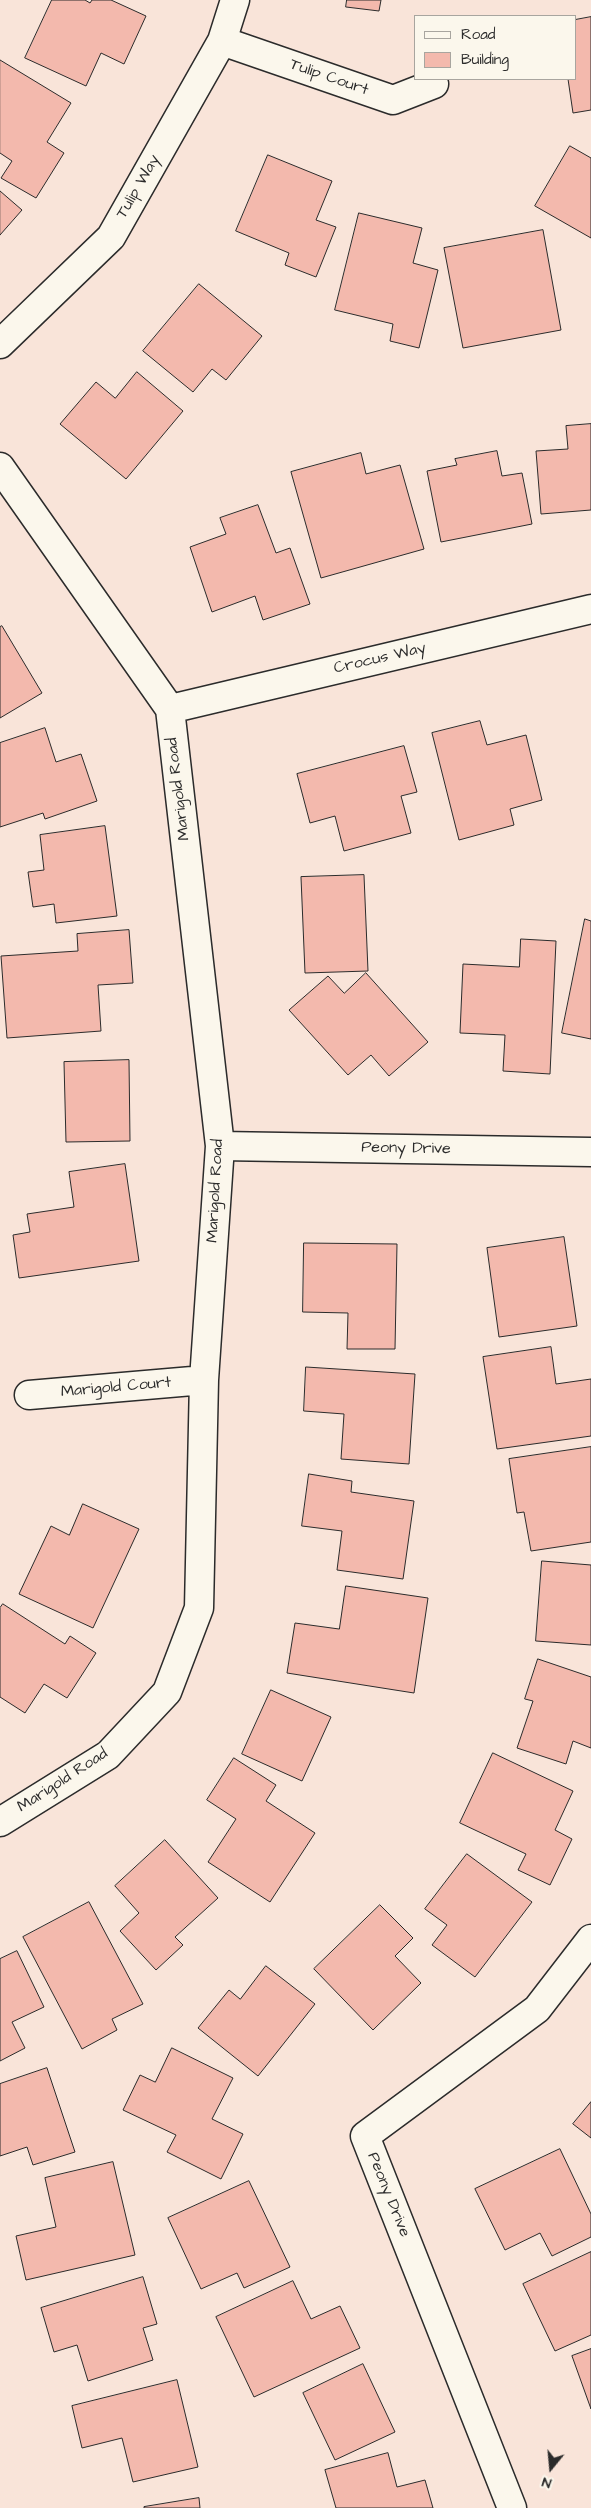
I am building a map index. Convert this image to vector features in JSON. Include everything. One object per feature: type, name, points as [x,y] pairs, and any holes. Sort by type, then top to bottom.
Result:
[{"type":"street","name":"Tulip Way","points":[[0,344],[111,237],[222,41],[234,0]]},
{"type":"street","name":"Tulip Court","points":[[222,41],[393,100],[434,84]]},
{"type":"street","name":"Marigold Road","points":[[0,467],[170,709],[220,1146],[204,1380],[198,1608],[167,1692],[108,1754],[0,1822]]},
{"type":"street","name":"Crocus Way","points":[[170,709],[591,609]]},
{"type":"street","name":"Peony Drive","points":[[220,1146],[591,1152]]},
{"type":"street","name":"Marigold Court","points":[[29,1395],[204,1380]]},
{"type":"street","name":"Peony Drive","points":[[512,2508],[365,2136],[537,2009],[591,1938]]},
{"type":"building","points":[[52,0],[85,0],[90,3],[92,0],[111,0],[146,16],[124,64],[101,53],[86,86],[25,58]]},
{"type":"building","points":[[347,0],[381,0],[379,11],[346,7]]},
{"type":"building","points":[[591,17],[591,110],[573,113],[568,80],[576,80],[576,20]]},
{"type":"building","points":[[0,60],[71,103],[47,142],[64,153],[36,198],[1,178],[12,161],[0,153]]},
{"type":"building","points":[[570,146],[591,158],[591,238],[535,206]]},
{"type":"building","points":[[268,155],[332,181],[316,220],[336,227],[316,277],[285,265],[289,253],[236,231]]},
{"type":"building","points":[[0,191],[22,210],[0,235]]},
{"type":"building","points":[[359,213],[422,228],[413,263],[438,270],[419,348],[390,341],[393,324],[335,310]]},
{"type":"building","points":[[543,230],[561,330],[463,348],[444,248]]},
{"type":"building","points":[[199,284],[262,336],[226,380],[212,369],[193,392],[143,351]]},
{"type":"building","points":[[137,372],[183,411],[126,479],[60,424],[96,382],[115,398]]},
{"type":"building","points":[[591,424],[591,510],[541,514],[536,451],[568,449],[566,426]]},
{"type":"building","points":[[497,451],[502,476],[522,473],[532,524],[441,542],[427,471],[457,465],[455,459]]},
{"type":"building","points":[[361,453],[366,474],[400,465],[424,549],[321,578],[291,472]]},
{"type":"building","points":[[258,505],[276,553],[290,548],[310,604],[263,620],[255,596],[212,612],[190,547],[226,534],[220,518]]},
{"type":"building","points":[[2,626],[42,693],[0,718],[0,627]]},
{"type":"building","points":[[480,721],[487,745],[526,735],[542,800],[510,809],[514,825],[459,840],[432,733]]},
{"type":"building","points":[[45,728],[56,762],[81,754],[97,801],[45,819],[43,813],[0,827],[0,743]]},
{"type":"building","points":[[404,746],[417,792],[401,796],[411,833],[344,851],[335,816],[310,823],[297,774]]},
{"type":"building","points":[[105,826],[117,916],[56,923],[54,904],[33,907],[28,872],[44,870],[40,835]]},
{"type":"building","points":[[364,875],[368,971],[305,973],[301,877]]},
{"type":"building","points":[[585,919],[591,921],[591,1039],[562,1033]]},
{"type":"building","points":[[129,930],[133,983],[98,985],[101,1031],[7,1038],[1,956],[78,951],[77,934]]},
{"type":"building","points":[[521,939],[556,941],[550,1074],[503,1071],[505,1035],[460,1033],[463,964],[519,967]]},
{"type":"building","points":[[366,973],[428,1042],[389,1076],[371,1055],[348,1075],[289,1010],[328,976],[344,993]]},
{"type":"building","points":[[129,1060],[130,1141],[66,1142],[64,1062]]},
{"type":"building","points":[[125,1164],[139,1261],[19,1278],[13,1235],[30,1232],[27,1214],[74,1207],[69,1172]]},
{"type":"building","points":[[564,1237],[577,1326],[499,1337],[487,1248]]},
{"type":"building","points":[[304,1243],[397,1244],[395,1349],[347,1349],[348,1313],[303,1312]]},
{"type":"building","points":[[551,1347],[556,1384],[591,1379],[591,1436],[497,1449],[483,1357]]},
{"type":"building","points":[[306,1367],[415,1374],[409,1464],[341,1459],[344,1414],[304,1411]]},
{"type":"building","points":[[591,1447],[591,1542],[531,1551],[524,1512],[517,1513],[509,1459]]},
{"type":"building","points":[[309,1474],[352,1481],[351,1492],[414,1501],[403,1579],[337,1570],[342,1531],[302,1526]]},
{"type":"building","points":[[83,1504],[139,1529],[93,1628],[19,1594],[51,1526],[69,1535]]},
{"type":"building","points":[[542,1561],[591,1565],[591,1645],[536,1641]]},
{"type":"building","points":[[346,1586],[428,1598],[414,1693],[287,1673],[295,1623],[339,1629]]},
{"type":"building","points":[[3,1604],[65,1644],[70,1636],[96,1653],[67,1698],[44,1684],[25,1713],[0,1697],[0,1608]]},
{"type":"building","points":[[538,1659],[591,1677],[591,1748],[573,1741],[566,1764],[517,1748],[533,1701],[525,1699]]},
{"type":"building","points":[[271,1690],[331,1717],[302,1781],[242,1754]]},
{"type":"building","points":[[493,1753],[573,1791],[555,1830],[572,1839],[550,1885],[518,1870],[526,1854],[460,1823]]},
{"type":"building","points":[[234,1758],[276,1785],[266,1801],[315,1833],[270,1902],[208,1862],[236,1819],[207,1800]]},
{"type":"building","points":[[165,1840],[218,1898],[175,1937],[183,1945],[156,1970],[120,1931],[139,1913],[115,1886]]},
{"type":"building","points":[[467,1854],[532,1902],[475,1977],[432,1945],[447,1925],[425,1909]]},
{"type":"building","points":[[89,1902],[143,2004],[112,2019],[117,2030],[82,2049],[23,1937]]},
{"type":"building","points":[[380,1905],[413,1938],[395,1956],[421,1983],[373,2030],[314,1969]]},
{"type":"building","points":[[17,1951],[44,2007],[12,2022],[25,2048],[0,2061],[0,1959]]},
{"type":"building","points":[[266,1966],[315,2004],[258,2076],[198,2028],[229,1990],[240,1999]]},
{"type":"building","points":[[172,2048],[233,2078],[212,2119],[243,2134],[221,2179],[167,2152],[176,2135],[123,2110],[140,2075],[155,2082]]},
{"type":"building","points":[[47,2068],[75,2152],[33,2165],[27,2147],[0,2156],[0,2084]]},
{"type":"building","points":[[591,2102],[591,2138],[573,2124]]},
{"type":"building","points":[[560,2149],[591,2214],[591,2237],[552,2256],[540,2233],[505,2250],[475,2189]]},
{"type":"building","points":[[113,2162],[135,2255],[26,2280],[16,2236],[56,2227],[45,2178]]},
{"type":"building","points":[[249,2181],[290,2267],[244,2288],[237,2273],[201,2289],[168,2218]]},
{"type":"building","points":[[591,2252],[591,2335],[555,2351],[523,2284]]},
{"type":"building","points":[[143,2277],[157,2324],[143,2328],[153,2360],[88,2381],[77,2345],[54,2352],[41,2308]]},
{"type":"building","points":[[293,2281],[311,2319],[340,2306],[360,2348],[254,2397],[216,2317]]},
{"type":"building","points":[[591,2349],[591,2409],[572,2356]]},
{"type":"building","points":[[363,2364],[395,2432],[335,2460],[303,2393]]},
{"type":"building","points":[[177,2380],[198,2467],[133,2482],[122,2438],[82,2448],[72,2406]]},
{"type":"building","points":[[388,2453],[397,2487],[425,2480],[433,2508],[336,2508],[325,2470]]},
{"type":"building","points":[[199,2498],[200,2508],[144,2508],[144,2507]]}]
